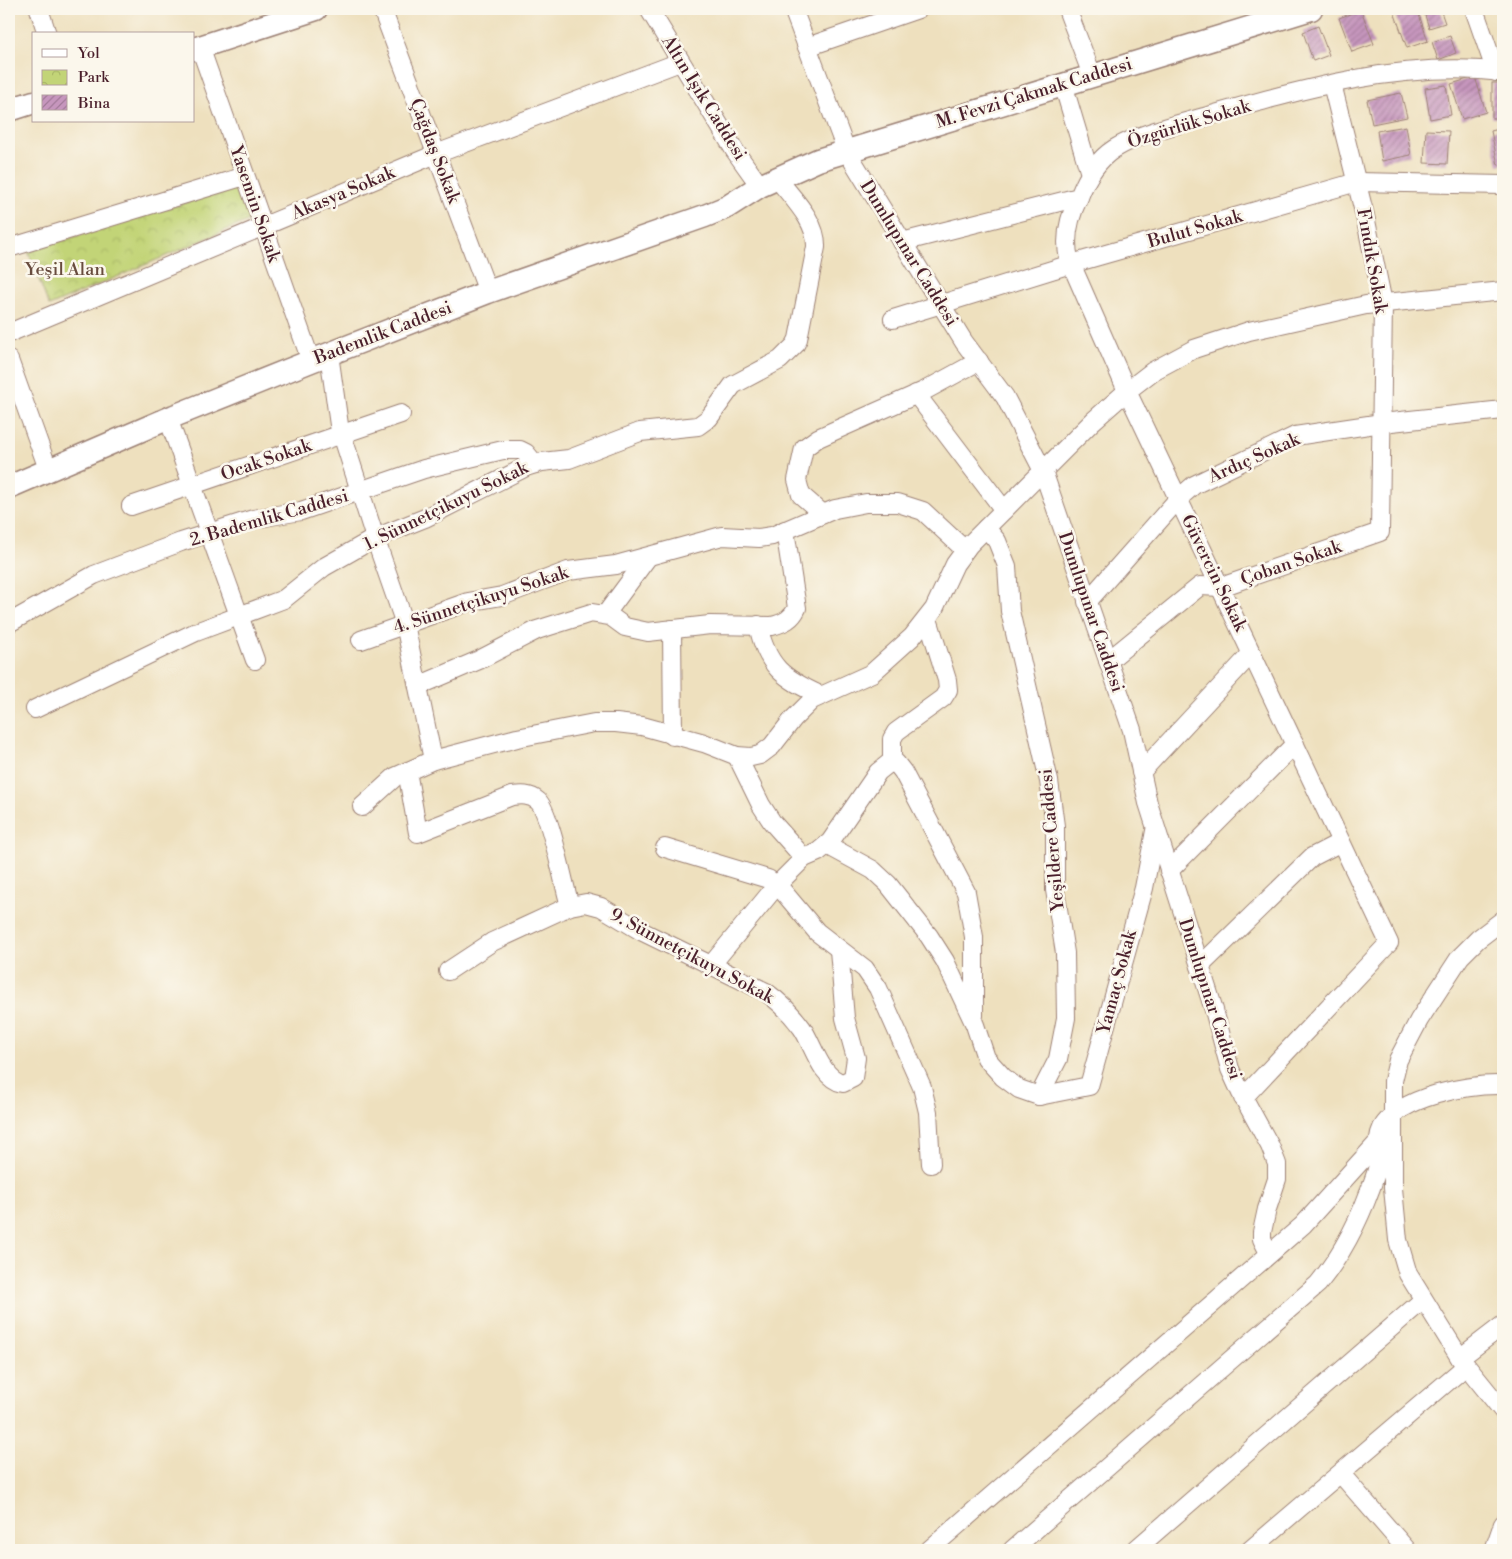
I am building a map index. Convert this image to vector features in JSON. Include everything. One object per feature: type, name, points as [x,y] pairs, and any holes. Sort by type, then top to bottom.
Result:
[{"type":"street","points":[[39,9],[45,32]]},
{"type":"street","points":[[197,48],[316,9]]},
{"type":"street","name":"Çağdaş Sokak","points":[[382,9],[488,292]]},
{"type":"street","name":"Altın Işık Caddesi","points":[[649,9],[735,151],[768,182]]},
{"type":"street","name":"Dumlupınar Caddesi","points":[[793,9],[846,150],[941,305],[1005,397],[1043,471],[1132,730],[1156,828],[1200,966],[1230,1069],[1243,1098],[1270,1146],[1278,1171],[1262,1232],[1262,1239],[1269,1253]]},
{"type":"street","points":[[807,47],[918,9]]},
{"type":"street","points":[[1067,9],[1092,75]]},
{"type":"street","name":"M. Fevzi Çakmak Caddesi","points":[[768,182],[846,150],[1311,9]]},
{"type":"street","points":[[1474,9],[1499,72]]},
{"type":"street","name":"Yasemin Sokak","points":[[197,48],[263,226],[320,357],[360,492],[406,624],[433,760]]},
{"type":"street","name":"Akasya Sokak","points":[[9,333],[436,154],[680,62]]},
{"type":"street","name":"Özgürlük Sokak","points":[[1078,197],[1090,174],[1108,154],[1135,139],[1242,106],[1332,84],[1426,70],[1453,69],[1499,72]]},
{"type":"street","points":[[1063,84],[1090,174]]},
{"type":"street","name":"Fındık Sokak","points":[[1332,84],[1357,182],[1383,303],[1380,532]]},
{"type":"street","points":[[9,110],[32,103]]},
{"type":"street","points":[[9,248],[245,176]]},
{"type":"street","name":"Bademlik Caddesi","points":[[9,488],[48,469],[168,418],[320,357],[488,292],[727,207],[768,182]]},
{"type":"street","name":"1. Sünnetçikuyu Sokak","points":[[35,709],[196,632],[291,594],[324,567],[375,538],[425,518],[535,464],[569,459],[640,432],[698,426],[709,418],[738,380],[780,360],[795,345],[816,248],[816,235],[812,225],[768,182]]},
{"type":"street","name":"Bulut Sokak","points":[[893,320],[1071,264],[1357,182],[1503,185]]},
{"type":"street","points":[[902,242],[1078,197]]},
{"type":"street","name":"Güvercin Sokak","points":[[1078,197],[1071,215],[1067,236],[1067,252],[1071,264],[1127,390],[1389,943],[1243,1098]]},
{"type":"street","points":[[362,807],[384,785],[407,771],[433,760],[517,738],[594,723],[635,725],[704,743],[738,756],[752,757],[766,752],[802,708],[820,695],[851,684],[872,673],[897,652],[928,619],[955,564],[965,550],[1127,390],[1172,360],[1220,339],[1329,312],[1383,303],[1503,292]]},
{"type":"street","points":[[9,360],[48,469]]},
{"type":"street","points":[[824,514],[805,500],[798,489],[796,480],[804,448],[818,438],[916,394],[979,361]]},
{"type":"street","points":[[916,394],[1004,510]]},
{"type":"street","name":"Ardıç Sokak","points":[[1087,602],[1178,498],[1194,485],[1295,436],[1382,423],[1503,410]]},
{"type":"street","name":"Ocak Sokak","points":[[131,506],[401,414]]},
{"type":"street","points":[[168,418],[255,660]]},
{"type":"street","name":"2. Bademlik Caddesi","points":[[9,623],[94,576],[209,533],[266,515],[301,511],[424,469],[503,450],[520,450],[526,453],[535,464]]},
{"type":"street","name":"4. Sünnetçikuyu Sokak","points":[[361,640],[468,602],[502,596],[568,571],[616,566],[722,536],[759,538],[772,536],[824,514],[866,503],[881,501],[912,506],[936,521],[965,550]]},
{"type":"street","name":"Yeşildere Caddesi","points":[[986,528],[996,541],[1007,566],[1010,611],[1049,781],[1055,826],[1056,890],[1065,953],[1066,1018],[1058,1059],[1040,1096]]},
{"type":"street","points":[[418,686],[558,622],[591,613],[605,615],[626,627],[637,630],[710,625],[781,624],[790,619],[797,608],[785,530]]},
{"type":"street","name":"Çoban Sokak","points":[[1108,661],[1200,586],[1221,586],[1380,532]]},
{"type":"street","points":[[605,615],[648,557]]},
{"type":"street","points":[[892,763],[892,739],[896,732],[943,698],[948,690],[947,680],[928,619]]},
{"type":"street","points":[[758,625],[764,646],[773,664],[791,682],[820,695]]},
{"type":"street","points":[[672,629],[672,736]]},
{"type":"street","points":[[1141,772],[1252,653]]},
{"type":"street","points":[[1169,871],[1295,744]]},
{"type":"street","points":[[738,756],[761,805],[772,822],[804,858]]},
{"type":"street","points":[[892,763],[901,768],[966,892],[974,937],[975,1025]]},
{"type":"street","points":[[712,964],[777,885],[804,858],[827,845],[876,774],[892,763]]},
{"type":"street","points":[[407,771],[418,833],[512,796],[526,795],[537,800],[545,815],[570,906]]},
{"type":"street","name":"Yamaç Sokak","points":[[1040,1096],[1089,1086],[1144,888],[1156,828]]},
{"type":"street","points":[[1200,966],[1304,864],[1323,850],[1341,842]]},
{"type":"street","points":[[827,845],[873,870],[906,906],[937,948],[975,1025],[982,1049],[994,1067],[1019,1089],[1040,1096]]},
{"type":"street","points":[[665,848],[758,875],[777,885],[817,932],[865,969],[872,977],[915,1068],[928,1112],[931,1164]]},
{"type":"street","name":"9. Sünnetçikuyu Sokak","points":[[448,971],[492,942],[570,906],[586,903],[601,907],[641,930],[712,964],[777,1000],[803,1030],[826,1072],[833,1079],[843,1083],[853,1078],[856,1065],[842,1002],[839,950]]},
{"type":"street","points":[[1503,920],[1478,939],[1460,957],[1419,1020],[1396,1069],[1393,1081],[1393,1188],[1398,1240],[1408,1274],[1463,1362],[1503,1411]]},
{"type":"street","points":[[1012,1550],[1318,1284],[1348,1242],[1376,1173],[1379,1141],[1383,1128],[1393,1115],[1418,1103],[1463,1087],[1503,1085]]},
{"type":"street","points":[[929,1550],[1319,1209],[1379,1141]]},
{"type":"street","points":[[1135,1550],[1423,1300]]},
{"type":"street","points":[[1250,1550],[1341,1474],[1503,1325]]},
{"type":"street","points":[[1341,1474],[1406,1550]]},
{"type":"street","points":[[1494,1550],[1503,1524]]},
{"type":"green space","name":"Yeşil Alan","points":[[240,186],[252,219],[49,306],[28,251]]},
{"type":"building","points":[[1393,9],[1417,9],[1428,41],[1407,48]]},
{"type":"building","points":[[1423,9],[1440,9],[1445,23],[1429,28]]},
{"type":"building","points":[[1361,10],[1374,44],[1352,52],[1339,18]]},
{"type":"building","points":[[1318,26],[1329,55],[1313,61],[1303,32]]},
{"type":"building","points":[[1450,36],[1456,53],[1438,60],[1432,42]]},
{"type":"building","points":[[1475,77],[1486,112],[1462,119],[1451,84]]},
{"type":"building","points":[[1492,83],[1503,83],[1503,118],[1492,118]]},
{"type":"building","points":[[1446,85],[1451,115],[1430,119],[1425,88]]},
{"type":"building","points":[[1401,93],[1407,117],[1372,124],[1367,100]]},
{"type":"building","points":[[1406,126],[1411,155],[1382,161],[1377,131]]},
{"type":"building","points":[[1503,128],[1503,164],[1498,165],[1491,131]]},
{"type":"building","points":[[1426,130],[1449,131],[1447,164],[1424,163]]}]
